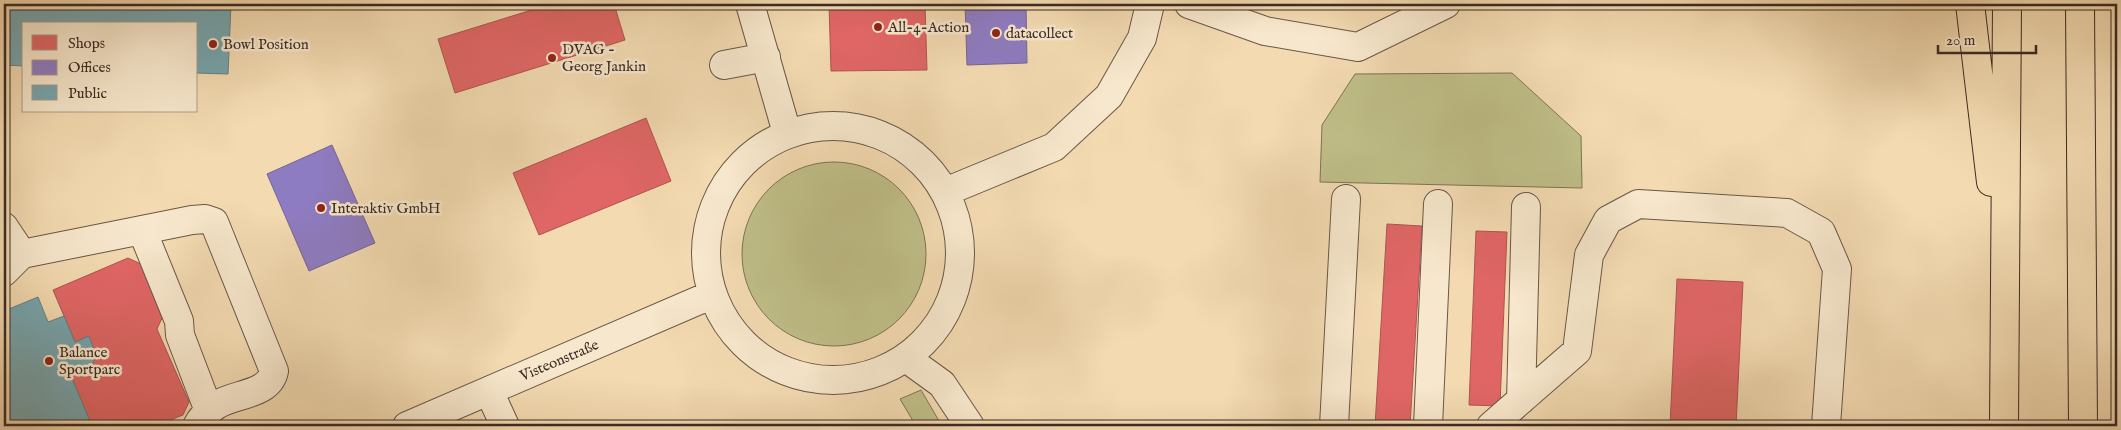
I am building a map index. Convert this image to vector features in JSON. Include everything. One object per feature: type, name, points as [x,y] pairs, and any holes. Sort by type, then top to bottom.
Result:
[{"type":"highway","points":[[1970,4],[2005,300]]},
{"type":"highway","points":[[2004,426],[2006,4]]},
{"type":"highway","points":[[2080,4],[2083,426]]},
{"type":"street","points":[[750,4],[787,133]]},
{"type":"street","points":[[945,192],[1054,147],[1109,96],[1142,38],[1150,4]]},
{"type":"street","points":[[1189,4],[1264,31],[1358,47],[1446,4]]},
{"type":"street","points":[[724,65],[766,56]]},
{"type":"street","points":[[823,125],[860,128],[894,140],[923,162],[945,192],[958,227],[960,264],[952,301],[933,333],[906,358],[870,376],[831,382],[792,375],[758,357],[730,330],[711,295],[704,256],[710,217],[726,181],[753,152],[787,133],[823,125]]},
{"type":"street","points":[[1334,426],[1346,199]]},
{"type":"street","points":[[1428,426],[1438,204]]},
{"type":"street","points":[[1491,426],[1577,351],[1589,256],[1608,220],[1638,204],[1787,213],[1821,232],[1836,270],[1826,426]]},
{"type":"street","points":[[1521,400],[1526,207]]},
{"type":"street","points":[[4,227],[13,263],[142,230],[192,220],[205,219],[214,222],[274,371],[272,379],[264,387],[217,405],[203,419],[180,335],[179,321],[142,230]]},
{"type":"street","name":"Visteonstraße","points":[[407,426],[711,295]]},
{"type":"street","points":[[906,358],[942,384],[970,426]]},
{"type":"street","points":[[489,390],[505,426]]},
{"type":"shaded area","points":[[1512,73],[1581,136],[1582,188],[1320,182],[1322,125],[1355,74]]},
{"type":"shaded area","points":[[834,162],[852,164],[869,169],[899,189],[919,219],[924,236],[926,254],[924,272],[919,289],[899,319],[869,339],[852,344],[834,346],[816,344],[799,339],[769,319],[749,289],[744,272],[742,254],[744,236],[749,219],[769,189],[799,169],[816,164]]},
{"type":"shaded area","points":[[921,390],[942,426],[916,426],[900,399]]},
{"type":"building: Shops","points":[[551,4],[614,4],[625,40],[455,93],[438,39]]},
{"type":"building: Shops","name":"All-4-Action","points":[[829,4],[925,4],[927,70],[831,71]]},
{"type":"building: Shops","points":[[646,118],[671,181],[539,235],[513,173]]},
{"type":"building: Shops","points":[[1387,224],[1422,226],[1410,426],[1375,426]]},
{"type":"building: Shops","points":[[1476,231],[1507,232],[1500,406],[1469,405]]},
{"type":"building: Shops","points":[[128,258],[141,264],[163,316],[157,329],[189,402],[183,415],[160,424],[161,426],[92,426],[71,376],[91,368],[96,355],[89,336],[75,342],[53,290]]},
{"type":"building: Shops","points":[[1677,279],[1743,282],[1736,426],[1670,426]]},
{"type":"building: Offices","name":"datacollect","points":[[965,4],[1026,4],[1027,63],[967,65]]},
{"type":"building: Offices","name":"Interaktiv GmbH","points":[[332,145],[375,243],[309,271],[267,174]]},
{"type":"building: Public","name":"Bowl Position","points":[[4,4],[231,4],[228,74],[198,73],[198,22],[22,22],[22,66],[4,65]]},
{"type":"building: Public","name":"Balance Sportparc","points":[[38,297],[48,322],[64,316],[75,342],[89,336],[96,355],[91,368],[71,376],[92,426],[4,426],[4,311]]},
{"type":"place","name":"All-4-Action","points":[[878,27]]},
{"type":"place","name":"datacollect","points":[[996,33]]},
{"type":"place","name":"Bowl Position","points":[[213,44]]},
{"type":"place","name":"DVAG - Georg Jankin","points":[[552,58]]},
{"type":"place","name":"Interaktiv GmbH","points":[[321,208]]},
{"type":"place","name":"Balance Sportparc","points":[[49,361]]}]
